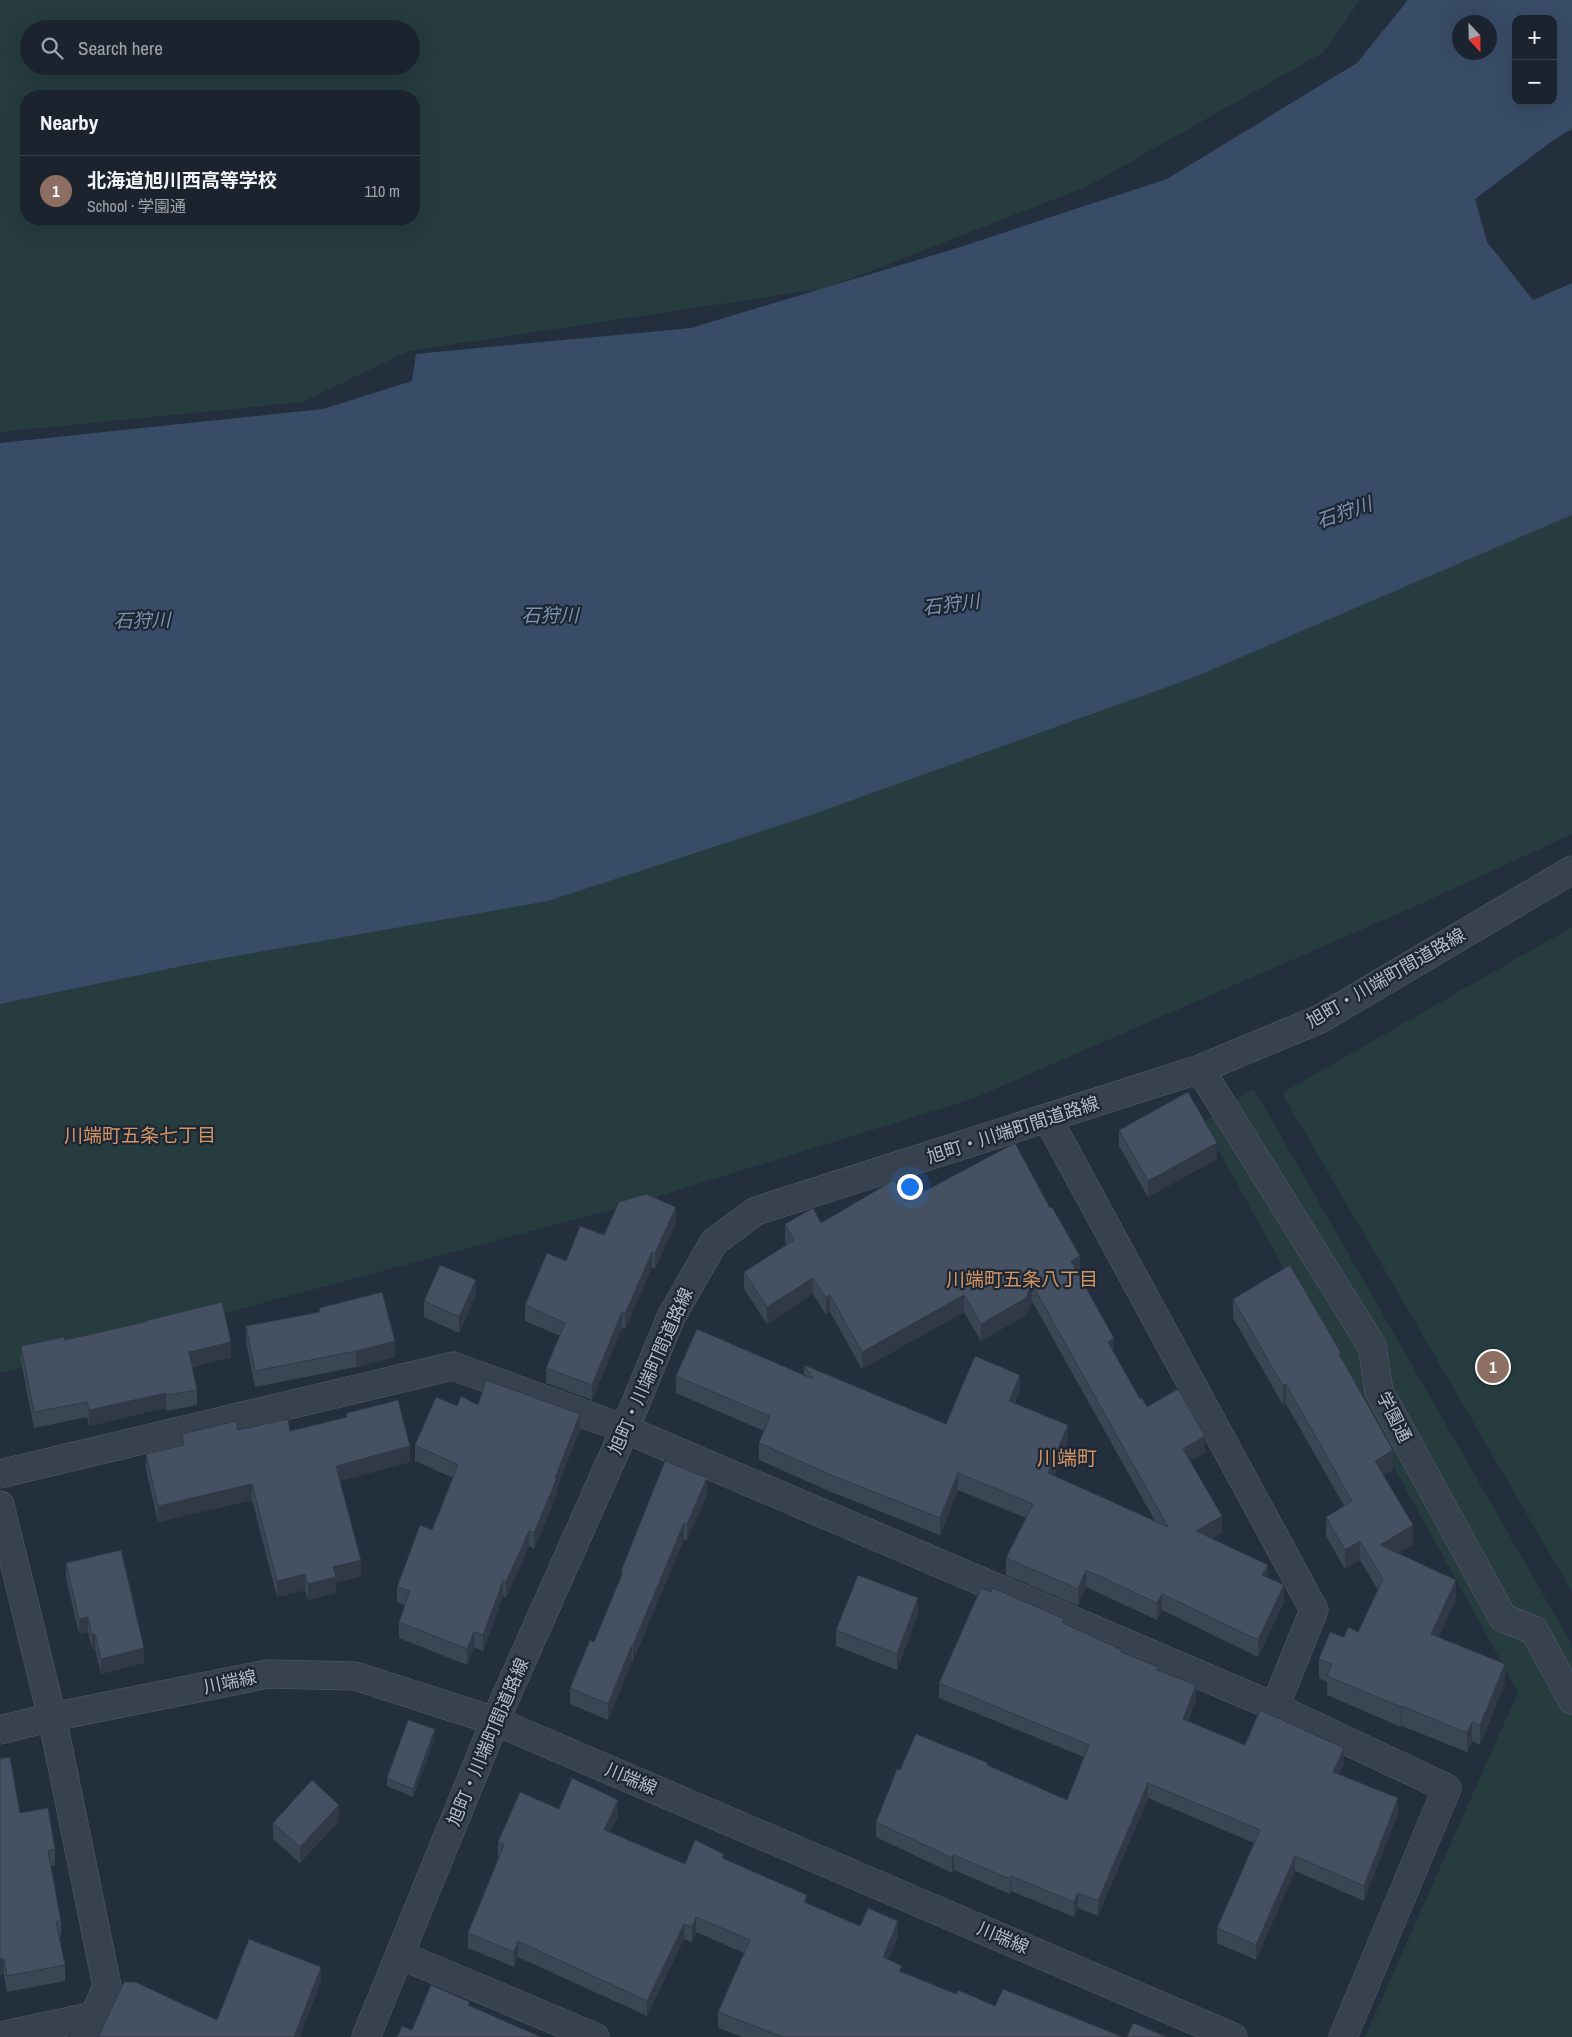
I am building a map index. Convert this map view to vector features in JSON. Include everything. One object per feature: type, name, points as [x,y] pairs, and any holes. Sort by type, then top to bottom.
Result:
[{"type":"street","name":"旭町・川端町間道路線","points":[[366,2037],[495,1721],[625,1429],[671,1317],[714,1242],[756,1212],[1200,1069],[1320,1018],[1572,870]]},
{"type":"street","name":"学園通","points":[[1200,1069],[1372,1346],[1379,1391],[1502,1618],[1534,1630],[1572,1700]]},
{"type":"street","points":[[1048,1119],[1314,1610],[1275,1707]]},
{"type":"street","points":[[0,1474],[453,1366],[625,1429],[1275,1707],[1447,1788],[1344,2037]]},
{"type":"street","points":[[0,1505],[52,1717],[107,1986],[89,2026],[0,2036]]},
{"type":"street","name":"川端線","points":[[0,1730],[52,1717],[268,1674],[355,1676],[495,1721],[1233,2037]]},
{"type":"street","points":[[400,1955],[595,2037]]},
{"type":"green space","points":[[0,0],[1360,0],[1324,52],[1088,186],[827,288],[408,351],[303,402],[0,432]]},
{"type":"green space","points":[[1572,515],[1572,834],[1418,905],[972,1099],[633,1204],[0,1373],[0,1004],[202,962],[1195,677]]},
{"type":"green space","points":[[1572,927],[1572,1592],[1282,1093]]},
{"type":"green space","points":[[1254,1089],[1572,1645],[1572,2037],[1365,2037],[1518,1692],[1203,1122]]},
{"type":"water","name":"石狩川","points":[[1408,0],[1572,0],[1572,129],[1555,139],[1475,199],[1487,242],[1533,300],[1572,283],[1572,515],[1195,677],[808,816],[548,901],[202,962],[0,1004],[0,443],[323,409],[412,381],[416,354],[691,328],[954,249],[1167,179],[1357,63]]},
{"type":"building","points":[[1188,1092],[1217,1143],[1148,1181],[1119,1130]]},
{"type":"building","points":[[1015,1143],[1050,1208],[1052,1207],[1080,1256],[1071,1261],[1114,1338],[1108,1342],[1140,1399],[1142,1398],[1147,1407],[1178,1389],[1205,1436],[1183,1449],[1222,1516],[1196,1531],[1268,1565],[1262,1575],[1284,1585],[1258,1640],[1162,1594],[1157,1603],[1086,1570],[1078,1589],[1006,1558],[1033,1504],[958,1473],[940,1518],[831,1475],[759,1443],[770,1416],[676,1376],[697,1329],[813,1379],[804,1365],[946,1424],[975,1356],[1020,1375],[1009,1401],[1068,1425],[1048,1473],[1168,1527],[1032,1284],[1026,1298],[981,1324],[964,1295],[862,1352],[830,1295],[826,1298],[813,1278],[767,1307],[744,1272],[794,1240],[785,1224],[813,1208],[821,1223],[894,1180],[906,1201]]},
{"type":"building","points":[[646,1194],[676,1207],[655,1253],[652,1252],[625,1314],[622,1312],[592,1385],[546,1368],[565,1323],[525,1305],[547,1253],[566,1261],[580,1226],[604,1235],[619,1202]]},
{"type":"building","points":[[440,1265],[476,1280],[459,1317],[424,1301]]},
{"type":"building","points":[[1290,1265],[1341,1353],[1339,1354],[1393,1450],[1375,1461],[1413,1525],[1380,1545],[1456,1580],[1431,1634],[1505,1664],[1480,1725],[1472,1722],[1467,1733],[1327,1676],[1332,1664],[1319,1659],[1330,1632],[1344,1637],[1348,1627],[1358,1632],[1383,1579],[1360,1541],[1345,1550],[1326,1517],[1352,1501],[1286,1384],[1283,1386],[1233,1299]]},
{"type":"building","points":[[382,1292],[395,1341],[356,1351],[255,1371],[246,1326],[320,1312],[319,1308]]},
{"type":"building","points":[[222,1302],[231,1342],[189,1352],[197,1390],[167,1395],[166,1393],[89,1410],[87,1402],[34,1412],[21,1346],[64,1337],[65,1340]]},
{"type":"building","points":[[486,1380],[580,1414],[555,1478],[557,1478],[534,1533],[529,1531],[506,1582],[503,1581],[483,1635],[474,1632],[467,1649],[399,1622],[410,1591],[397,1587],[420,1525],[432,1530],[458,1465],[415,1445],[436,1397],[457,1406],[461,1396],[478,1405]]},
{"type":"building","points":[[398,1400],[410,1446],[336,1466],[361,1560],[333,1567],[336,1577],[308,1584],[305,1574],[277,1581],[252,1484],[158,1506],[146,1454],[184,1445],[182,1434],[236,1421],[238,1430],[288,1419],[290,1431],[347,1417],[347,1413]]},
{"type":"building","points":[[665,1461],[707,1478],[687,1524],[684,1523],[608,1704],[570,1688],[590,1640],[594,1642]]},
{"type":"building","points":[[121,1550],[144,1648],[101,1659],[95,1634],[92,1635],[88,1617],[79,1619],[66,1563]]},
{"type":"building","points":[[858,1575],[918,1598],[897,1654],[836,1630]]},
{"type":"building","points":[[981,1588],[991,1592],[993,1588],[1064,1619],[1063,1623],[1122,1650],[1121,1652],[1158,1667],[1157,1670],[1196,1685],[1183,1719],[1245,1745],[1260,1710],[1344,1748],[1333,1772],[1398,1798],[1364,1886],[1295,1856],[1256,1945],[1217,1928],[1260,1830],[1148,1783],[1098,1901],[1078,1893],[1074,1902],[1011,1876],[1010,1879],[954,1855],[952,1858],[876,1822],[897,1769],[900,1770],[916,1734],[988,1763],[987,1765],[1067,1800],[1089,1745],[939,1683]]},
{"type":"building","points":[[408,1720],[435,1729],[413,1789],[387,1778]]},
{"type":"building","points":[[10,1757],[20,1813],[48,1808],[55,1849],[48,1851],[61,1921],[56,1922],[65,1965],[7,1976],[4,1959],[0,1959],[0,1759]]},
{"type":"building","points":[[572,1778],[618,1800],[604,1830],[685,1864],[695,1840],[724,1854],[722,1858],[807,1895],[804,1902],[860,1926],[868,1908],[898,1921],[883,1957],[902,1966],[899,1971],[956,1994],[958,1990],[995,2006],[1003,1989],[1123,2037],[783,2037],[718,2012],[750,1940],[696,1917],[692,1927],[684,1924],[647,2001],[518,1941],[514,1952],[468,1933],[504,1845],[498,1842],[520,1792],[559,1809]]},
{"type":"building","points":[[312,1780],[339,1805],[300,1847],[273,1823]]},
{"type":"building","points":[[249,1939],[321,1967],[294,2037],[98,2037],[124,1982],[135,1982],[217,2020]]},
{"type":"building","points":[[431,1985],[470,2002],[468,2005],[541,2037],[397,2037],[402,2026],[412,2030]]},
{"type":"building","points":[[1133,2023],[1167,2037],[1127,2037]]},
{"type":"place","name":"北海道旭川西高等学校","points":[[1493,1367]]},
{"type":"district","name":"川端町五条七丁目","points":[[140,1135]]},
{"type":"district","name":"川端町五条八丁目","points":[[1022,1279]]},
{"type":"district","name":"川端町","points":[[1067,1458]]}]
